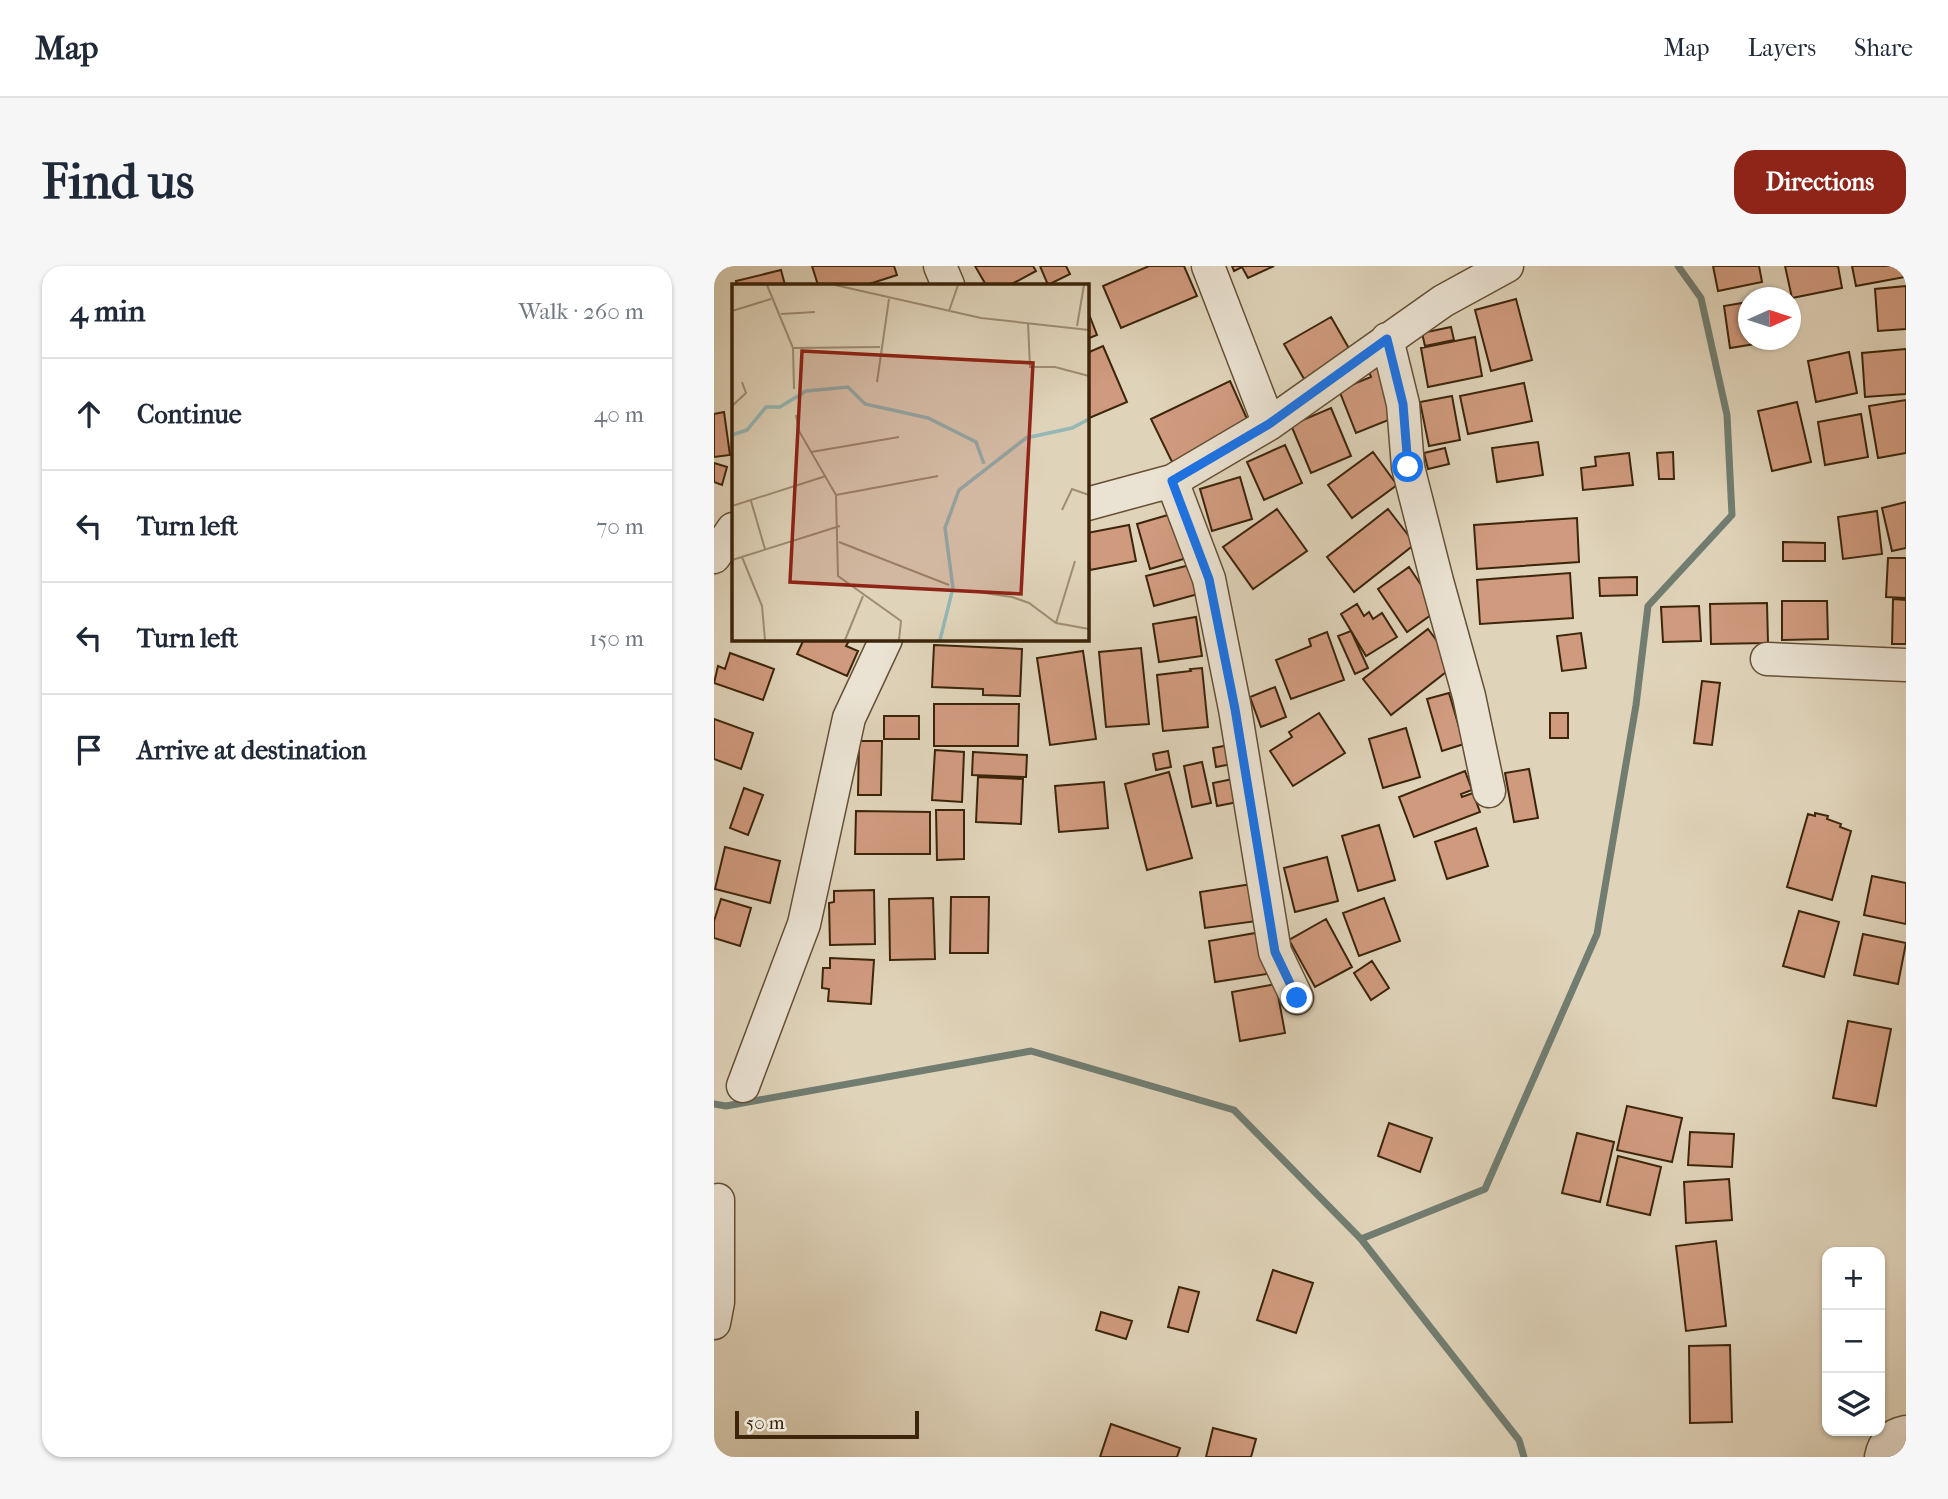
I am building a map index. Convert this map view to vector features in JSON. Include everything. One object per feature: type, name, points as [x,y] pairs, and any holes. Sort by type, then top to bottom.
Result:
[{"type":"street","points":[[940,266],[948,284]]},
{"type":"street","points":[[1208,266],[1269,424]]},
{"type":"street","points":[[1088,505],[1172,481],[1269,424],[1443,301],[1507,266]]},
{"type":"street","points":[[1387,339],[1403,404],[1408,467],[1469,696],[1489,791]]},
{"type":"street","points":[[1172,481],[1209,579],[1235,709],[1275,952],[1297,998]]},
{"type":"street","points":[[714,557],[732,530]]},
{"type":"street","points":[[743,1086],[804,924],[849,718],[886,640]]},
{"type":"street","points":[[1767,659],[1906,665]]},
{"type":"street","points":[[714,1323],[718,1302],[718,1200]]},
{"type":"street","points":[[1881,1457],[1883,1446],[1894,1435],[1906,1432]]},
{"type":"building","points":[[812,266],[894,266],[897,275],[869,284],[818,284]]},
{"type":"building","points":[[975,266],[1033,266],[1036,271],[1012,284],[985,284]]},
{"type":"building","points":[[1040,266],[1066,266],[1070,274],[1048,284]]},
{"type":"building","points":[[1149,266],[1184,266],[1197,296],[1121,328],[1103,286]]},
{"type":"building","points":[[1232,266],[1274,266],[1248,278],[1242,267],[1234,271]]},
{"type":"building","points":[[1713,266],[1759,266],[1762,282],[1718,291]]},
{"type":"building","points":[[1785,266],[1838,266],[1842,288],[1801,296],[1801,287],[1790,287]]},
{"type":"building","points":[[1852,266],[1903,266],[1905,277],[1856,286]]},
{"type":"building","points":[[781,270],[785,284],[737,284],[736,281]]},
{"type":"building","points":[[1906,286],[1906,329],[1878,331],[1875,289]]},
{"type":"building","points":[[1516,299],[1532,360],[1491,371],[1475,310]]},
{"type":"building","points":[[1738,304],[1738,347],[1730,348],[1724,306]]},
{"type":"building","points":[[1088,312],[1097,335],[1088,339]]},
{"type":"building","points":[[1331,317],[1351,352],[1304,379],[1284,344]]},
{"type":"building","points":[[1451,327],[1454,340],[1425,346],[1422,333]]},
{"type":"building","points":[[1475,337],[1482,376],[1428,387],[1421,348]]},
{"type":"building","points":[[1103,346],[1127,402],[1088,419],[1088,353]]},
{"type":"building","points":[[1906,349],[1906,394],[1865,397],[1862,353]]},
{"type":"building","points":[[1849,352],[1857,393],[1816,402],[1808,361]]},
{"type":"building","points":[[1381,364],[1401,415],[1356,433],[1339,390],[1371,377],[1368,369]]},
{"type":"building","points":[[1230,381],[1252,430],[1174,466],[1151,419]]},
{"type":"building","points":[[1524,383],[1532,421],[1468,434],[1460,396]]},
{"type":"building","points":[[1452,396],[1460,440],[1429,446],[1420,402]]},
{"type":"building","points":[[1906,400],[1906,453],[1878,458],[1869,406]]},
{"type":"building","points":[[1797,402],[1811,462],[1772,471],[1758,411]]},
{"type":"building","points":[[1331,408],[1351,456],[1311,473],[1291,425]]},
{"type":"building","points":[[724,412],[730,455],[714,457],[714,414]]},
{"type":"building","points":[[1861,414],[1868,457],[1825,465],[1818,422]]},
{"type":"building","points":[[1538,442],[1543,475],[1497,482],[1492,448]]},
{"type":"building","points":[[1285,445],[1302,483],[1264,500],[1247,462]]},
{"type":"building","points":[[1445,448],[1449,464],[1428,469],[1424,453]]},
{"type":"building","points":[[1373,452],[1397,485],[1352,518],[1328,485]]},
{"type":"building","points":[[1673,452],[1674,479],[1659,479],[1657,453]]},
{"type":"building","points":[[1629,453],[1633,485],[1583,490],[1581,468],[1596,466],[1595,457]]},
{"type":"building","points":[[714,463],[727,467],[722,485],[714,482]]},
{"type":"building","points":[[1240,477],[1252,519],[1212,531],[1200,489]]},
{"type":"building","points":[[1906,502],[1906,548],[1892,551],[1882,508]]},
{"type":"building","points":[[1277,509],[1307,551],[1253,589],[1223,547]]},
{"type":"building","points":[[1388,509],[1415,544],[1354,592],[1327,557]]},
{"type":"building","points":[[1877,511],[1882,554],[1843,559],[1838,517]]},
{"type":"building","points":[[1178,512],[1190,557],[1150,569],[1137,524]]},
{"type":"building","points":[[1577,518],[1579,562],[1477,569],[1474,525]]},
{"type":"building","points":[[1129,525],[1136,561],[1090,570],[1088,533]]},
{"type":"building","points":[[1783,542],[1825,543],[1825,561],[1783,561]]},
{"type":"building","points":[[1888,558],[1906,558],[1906,598],[1886,597]]},
{"type":"building","points":[[1190,565],[1198,594],[1154,606],[1146,576]]},
{"type":"building","points":[[1409,567],[1438,610],[1407,632],[1378,589]]},
{"type":"building","points":[[1570,573],[1573,618],[1480,624],[1477,580]]},
{"type":"building","points":[[1637,577],[1637,595],[1600,596],[1599,578]]},
{"type":"building","points":[[1893,599],[1906,600],[1906,644],[1892,644]]},
{"type":"building","points":[[1782,601],[1827,601],[1828,639],[1782,640]]},
{"type":"building","points":[[1767,603],[1768,643],[1711,644],[1710,604]]},
{"type":"building","points":[[1357,604],[1364,616],[1369,612],[1373,619],[1382,613],[1397,637],[1366,656],[1341,614]]},
{"type":"building","points":[[1699,606],[1701,641],[1663,642],[1661,607]]},
{"type":"building","points":[[1196,617],[1202,656],[1159,662],[1153,624]]},
{"type":"building","points":[[1428,629],[1455,665],[1391,715],[1363,679]]},
{"type":"building","points":[[1351,631],[1368,668],[1355,674],[1338,636]]},
{"type":"building","points":[[1327,632],[1344,680],[1291,699],[1276,660],[1311,646],[1309,639]]},
{"type":"building","points":[[1581,633],[1586,668],[1562,671],[1557,636]]},
{"type":"building","points":[[804,640],[849,640],[846,646],[858,651],[847,676],[797,654]]},
{"type":"building","points":[[934,645],[1022,649],[1020,696],[983,695],[983,689],[932,687]]},
{"type":"building","points":[[1141,648],[1149,724],[1106,727],[1099,652]]},
{"type":"building","points":[[1083,651],[1096,739],[1050,745],[1037,658]]},
{"type":"building","points":[[730,653],[774,669],[763,700],[714,683],[718,666],[725,669]]},
{"type":"building","points":[[1202,668],[1208,727],[1163,731],[1157,675]]},
{"type":"building","points":[[1702,681],[1720,683],[1712,745],[1694,743]]},
{"type":"building","points":[[1275,687],[1286,717],[1261,727],[1250,697]]},
{"type":"building","points":[[1449,693],[1464,744],[1442,751],[1427,699]]},
{"type":"building","points":[[934,704],[1019,704],[1018,746],[934,746]]},
{"type":"building","points":[[1319,713],[1345,753],[1293,786],[1270,751],[1292,737],[1289,732]]},
{"type":"building","points":[[1550,713],[1568,713],[1568,738],[1550,738]]},
{"type":"building","points":[[884,716],[919,716],[919,739],[884,739]]},
{"type":"building","points":[[714,719],[753,733],[741,769],[714,759]]},
{"type":"building","points":[[1406,728],[1420,777],[1383,788],[1369,739]]},
{"type":"building","points":[[859,741],[882,741],[881,795],[858,795]]},
{"type":"building","points":[[1229,745],[1232,764],[1216,767],[1213,748]]},
{"type":"building","points":[[935,750],[964,752],[962,802],[932,800]]},
{"type":"building","points":[[1168,751],[1171,767],[1156,770],[1153,754]]},
{"type":"building","points":[[973,752],[1027,755],[1026,777],[972,775]]},
{"type":"building","points":[[1202,762],[1211,803],[1192,807],[1184,766]]},
{"type":"building","points":[[1529,769],[1538,818],[1514,822],[1505,773]]},
{"type":"building","points":[[1465,771],[1472,790],[1461,794],[1462,797],[1473,793],[1480,812],[1414,837],[1399,797]]},
{"type":"building","points":[[1169,772],[1192,858],[1147,870],[1125,784]]},
{"type":"building","points":[[978,777],[1023,779],[1021,824],[976,822]]},
{"type":"building","points":[[1233,779],[1238,802],[1217,806],[1213,783]]},
{"type":"building","points":[[1104,782],[1108,828],[1059,832],[1055,786]]},
{"type":"building","points":[[744,788],[763,795],[748,835],[730,828]]},
{"type":"building","points":[[936,810],[964,810],[964,859],[937,860]]},
{"type":"building","points":[[856,811],[930,812],[930,854],[855,854]]},
{"type":"building","points":[[1815,813],[1828,816],[1827,819],[1851,831],[1832,900],[1787,887],[1808,814],[1815,816]]},
{"type":"building","points":[[1379,825],[1395,880],[1358,891],[1342,836]]},
{"type":"building","points":[[1476,828],[1488,866],[1447,879],[1435,842]]},
{"type":"building","points":[[725,847],[780,861],[770,903],[715,889]]},
{"type":"building","points":[[1327,857],[1338,901],[1295,912],[1284,868]]},
{"type":"building","points":[[1872,876],[1906,883],[1906,924],[1864,915]]},
{"type":"building","points":[[1252,884],[1257,921],[1205,928],[1200,892]]},
{"type":"building","points":[[874,890],[875,944],[830,945],[829,903],[834,902],[834,891]]},
{"type":"building","points":[[951,897],[989,897],[988,953],[950,953]]},
{"type":"building","points":[[933,898],[935,959],[890,960],[889,899]]},
{"type":"building","points":[[1384,898],[1400,941],[1359,956],[1343,913]]},
{"type":"building","points":[[721,899],[751,908],[740,946],[714,938],[714,921]]},
{"type":"building","points":[[1799,911],[1839,922],[1824,977],[1783,966]]},
{"type":"building","points":[[1326,919],[1352,967],[1315,987],[1289,940]]},
{"type":"building","points":[[1261,932],[1267,974],[1215,982],[1209,941]]},
{"type":"building","points":[[1863,934],[1906,943],[1898,984],[1854,975]]},
{"type":"building","points":[[830,958],[874,960],[871,1004],[828,1001],[829,989],[822,988],[823,968],[830,968]]},
{"type":"building","points":[[1372,961],[1389,988],[1371,1000],[1354,973]]},
{"type":"building","points":[[1276,984],[1285,1033],[1240,1041],[1232,992]]},
{"type":"building","points":[[1848,1021],[1891,1029],[1876,1106],[1833,1098]]},
{"type":"building","points":[[1627,1106],[1682,1118],[1672,1162],[1617,1150]]},
{"type":"building","points":[[1389,1123],[1432,1138],[1420,1172],[1378,1156]]},
{"type":"building","points":[[1690,1132],[1734,1134],[1732,1167],[1688,1165]]},
{"type":"building","points":[[1577,1133],[1614,1142],[1600,1202],[1562,1193]]},
{"type":"building","points":[[1618,1156],[1661,1167],[1650,1215],[1607,1205]]},
{"type":"building","points":[[1729,1179],[1732,1220],[1686,1223],[1684,1182]]},
{"type":"building","points":[[1716,1241],[1726,1326],[1686,1331],[1676,1246]]},
{"type":"building","points":[[1273,1270],[1313,1283],[1296,1333],[1257,1320]]},
{"type":"building","points":[[1179,1287],[1199,1292],[1188,1332],[1168,1327]]},
{"type":"building","points":[[1101,1312],[1132,1321],[1126,1339],[1096,1330]]},
{"type":"building","points":[[1730,1345],[1732,1422],[1690,1423],[1689,1346]]},
{"type":"building","points":[[1111,1424],[1180,1448],[1177,1457],[1100,1457]]},
{"type":"building","points":[[1213,1428],[1256,1439],[1251,1457],[1206,1457]]},
{"type":"waterway","points":[[1361,1239],[1485,1189],[1597,934],[1636,705],[1648,606],[1732,515],[1727,415],[1701,298],[1678,266]]},
{"type":"waterway","points":[[714,1104],[726,1106],[1031,1051],[1234,1110],[1361,1239],[1519,1440],[1524,1457]]},
{"type":"route","points":[[1297,998],[1275,952],[1235,709],[1209,579],[1172,481],[1269,424],[1387,339],[1403,404],[1408,467]]}]
